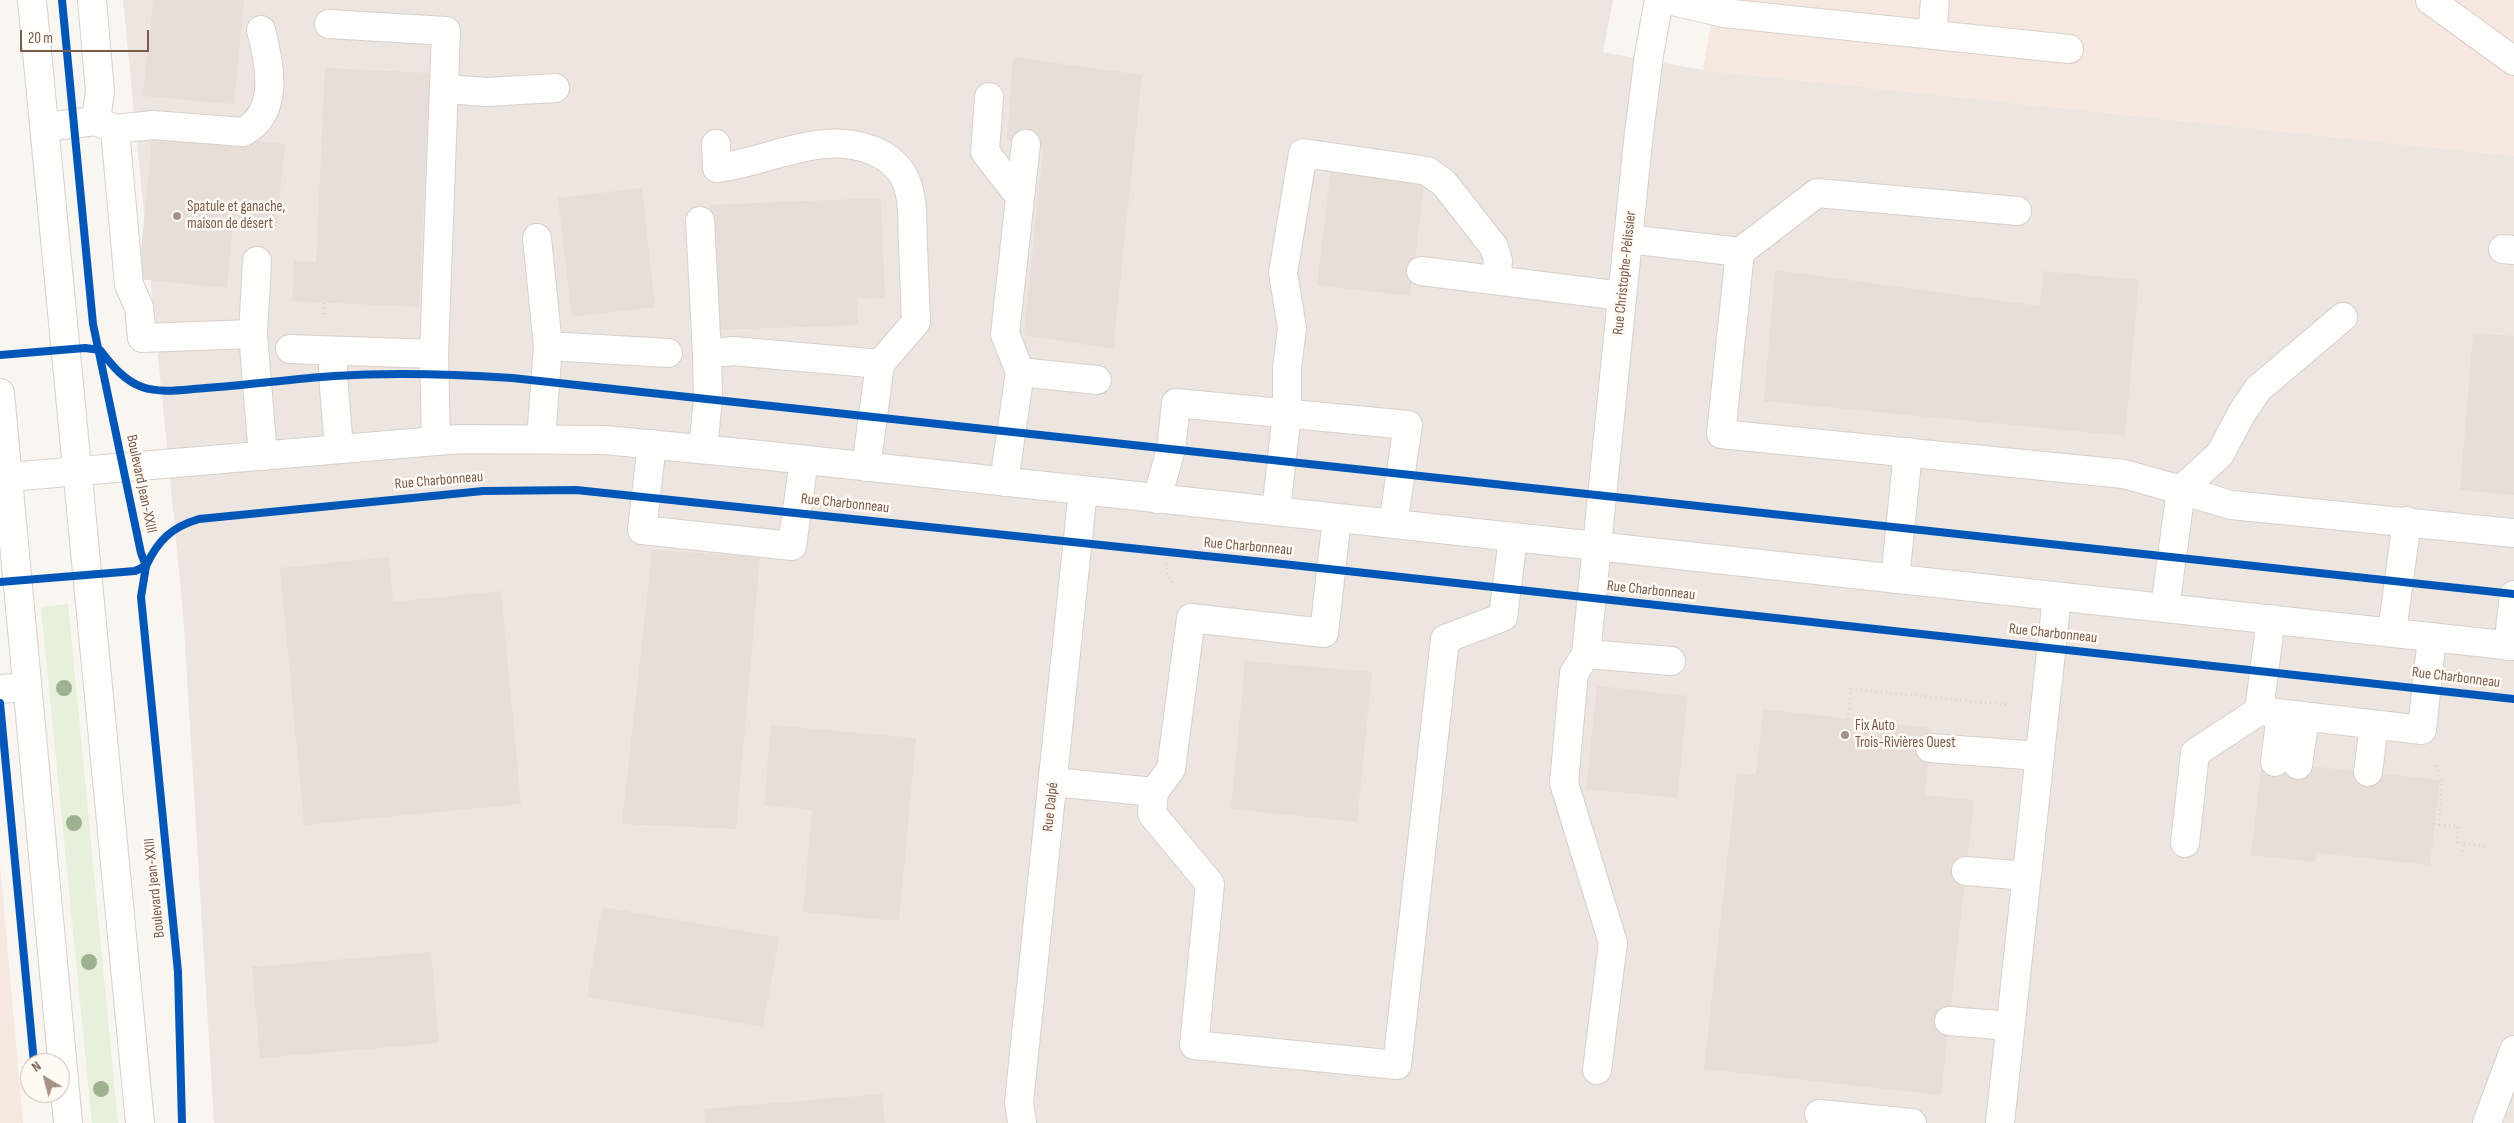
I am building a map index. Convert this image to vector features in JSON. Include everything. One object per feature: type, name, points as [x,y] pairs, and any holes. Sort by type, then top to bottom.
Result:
[{"type":"street","points":[[32,0],[79,472],[140,1123]]},
{"type":"street","points":[[92,0],[100,91],[129,284],[139,307],[142,338],[253,334]]},
{"type":"street","name":"Rue Christophe-Pélissier","points":[[1586,654],[1599,547],[1622,296],[1645,84],[1659,0]]},
{"type":"street","points":[[1668,0],[1724,13],[2069,49]]},
{"type":"street","points":[[1932,35],[1934,0]]},
{"type":"street","points":[[2430,0],[2514,61]]},
{"type":"street","points":[[328,24],[446,31],[434,354],[436,441]]},
{"type":"street","points":[[45,126],[153,125],[243,132],[263,116],[268,101],[268,66],[261,30]]},
{"type":"street","points":[[444,89],[487,92],[555,88]]},
{"type":"street","points":[[990,97],[985,152],[1020,197]]},
{"type":"street","points":[[716,144],[717,168],[765,159],[824,144],[866,148],[883,155],[897,167],[906,182],[911,204],[916,322],[880,364],[866,467]]},
{"type":"street","points":[[1004,482],[1020,372],[1005,334],[1026,144]]},
{"type":"street","points":[[1276,511],[1287,413],[1287,368],[1292,328],[1283,273],[1303,153],[1415,169],[1435,176],[1444,183],[1494,247],[1498,262],[1496,280]]},
{"type":"street","points":[[1628,239],[1740,252],[1817,193],[2016,211]]},
{"type":"street","points":[[700,221],[708,399],[703,449]]},
{"type":"street","points":[[537,238],[548,346],[541,439]]},
{"type":"street","points":[[1740,252],[1721,434],[2124,474],[2231,505],[2514,533]]},
{"type":"street","points":[[257,261],[253,334],[263,456]]},
{"type":"street","points":[[1421,271],[1622,296]]},
{"type":"street","points":[[2165,608],[2181,490],[2220,454],[2239,418],[2258,389],[2343,317]]},
{"type":"street","points":[[548,346],[668,353]]},
{"type":"street","points":[[290,349],[434,354]]},
{"type":"street","points":[[333,351],[333,376],[339,448]]},
{"type":"street","points":[[707,354],[733,351],[880,364]]},
{"type":"street","points":[[1020,372],[1096,380]]},
{"type":"street","points":[[0,393],[68,1123]]},
{"type":"street","points":[[1157,499],[1171,449],[1176,403],[1408,425],[1393,524]]},
{"type":"street","points":[[9,477],[436,441],[605,440],[1084,490],[2511,646],[2514,595]]},
{"type":"street","points":[[652,444],[642,530],[792,546],[804,460]]},
{"type":"street","points":[[1895,579],[1908,452]]},
{"type":"street","name":"Rue Dalpé","points":[[1022,1123],[1019,1102],[1084,490]]},
{"type":"street","points":[[1338,518],[1324,633],[1191,618],[1171,769],[1154,792],[1152,814],[1210,884],[1194,1045],[1397,1065],[1445,639],[1503,617],[1513,538]]},
{"type":"street","points":[[2392,632],[2407,521]]},
{"type":"street","points":[[2000,1123],[2057,596]]},
{"type":"street","points":[[2271,619],[2286,764]]},
{"type":"street","points":[[2185,843],[2194,753],[2281,714],[2422,730],[2432,637]]},
{"type":"street","points":[[1597,1070],[1614,943],[1564,783],[1574,673],[1586,654],[1671,661]]},
{"type":"street","points":[[0,689],[27,687]]},
{"type":"street","points":[[2368,772],[2374,725]]},
{"type":"street","points":[[1930,748],[2040,756]]},
{"type":"street","points":[[1053,782],[1154,792]]},
{"type":"street","points":[[1966,871],[2027,876]]},
{"type":"street","points":[[1949,1021],[2010,1026]]},
{"type":"street","points":[[2487,1123],[2514,1050]]},
{"type":"street","points":[[1819,1114],[1912,1123]]},
{"type":"path","points":[[1157,552],[1176,554]]},
{"type":"path","points":[[1167,553],[1167,574]]},
{"type":"path","points":[[1848,719],[1851,690],[2046,708]]},
{"type":"path","points":[[2439,825],[2442,782]]},
{"type":"path","points":[[2434,824],[2458,826],[2457,842],[2486,847]]},
{"type":"path","points":[[2462,856],[2464,843]]},
{"type":"shaded area","points":[[123,0],[1613,0],[1603,52],[1703,70],[2514,156],[2514,1123],[214,1123],[183,611]]},
{"type":"shaded area","points":[[1715,0],[2514,0],[2514,156],[1703,70]]},
{"type":"shaded area","points":[[0,867],[23,1123],[0,1123]]},
{"type":"green space","points":[[68,604],[118,1123],[92,1123],[41,607]]},
{"type":"building","points":[[153,0],[244,0],[234,104],[143,96]]},
{"type":"building","points":[[1013,57],[1142,75],[1113,349],[1024,335],[1043,148],[1007,140]]},
{"type":"building","points":[[325,68],[430,73],[419,307],[292,301],[294,261],[316,262]]},
{"type":"building","points":[[153,131],[285,144],[276,229],[233,225],[227,288],[138,279]]},
{"type":"building","points":[[1331,168],[1425,180],[1410,296],[1317,285]]},
{"type":"building","points":[[642,188],[655,307],[572,317],[558,198]]},
{"type":"building","points":[[881,198],[885,298],[857,299],[858,325],[714,330],[710,205]]},
{"type":"building","points":[[1775,270],[2039,306],[2044,271],[2139,280],[2125,436],[1764,401]]},
{"type":"building","points":[[2473,333],[2514,336],[2514,495],[2460,490]]},
{"type":"building","points":[[652,550],[760,557],[736,829],[622,824]]},
{"type":"building","points":[[389,557],[393,602],[501,591],[521,804],[304,825],[280,568]]},
{"type":"building","points":[[1245,661],[1372,672],[1357,822],[1231,809]]},
{"type":"building","points":[[1597,686],[1688,696],[1677,798],[1586,789]]},
{"type":"building","points":[[1763,709],[1932,728],[1925,795],[1974,800],[1941,1095],[1704,1069],[1737,773],[1756,775]]},
{"type":"building","points":[[771,725],[916,738],[899,921],[803,912],[812,810],[764,805]]},
{"type":"building","points":[[2262,761],[2440,780],[2430,865],[2317,853],[2315,862],[2251,855]]},
{"type":"building","points":[[602,907],[779,937],[763,1027],[587,997]]},
{"type":"building","points":[[431,952],[439,1043],[260,1058],[252,967]]},
{"type":"building","points":[[882,1094],[885,1123],[705,1123],[704,1109]]},
{"type":"cycle path","name":"Boulevard Jean-XXIII","points":[[62,0],[93,324],[141,553],[146,566],[141,597],[178,972],[182,1123]]},
{"type":"cycle path","points":[[0,355],[85,348],[100,350],[118,372],[135,384],[150,389],[166,391],[318,377],[378,374],[468,375],[512,378],[2514,594]]},
{"type":"cycle path","name":"Rue Charbonneau","points":[[0,582],[135,571],[146,566],[156,549],[167,536],[181,526],[199,519],[483,491],[576,490],[1292,565],[2514,699]]},
{"type":"cycle path","points":[[0,703],[33,1053]]},
{"type":"place","name":"Spatule et ganache, maison de désert","points":[[177,216]]},
{"type":"place","name":"Fix Auto Trois-Rivières Ouest","points":[[1845,735]]}]
